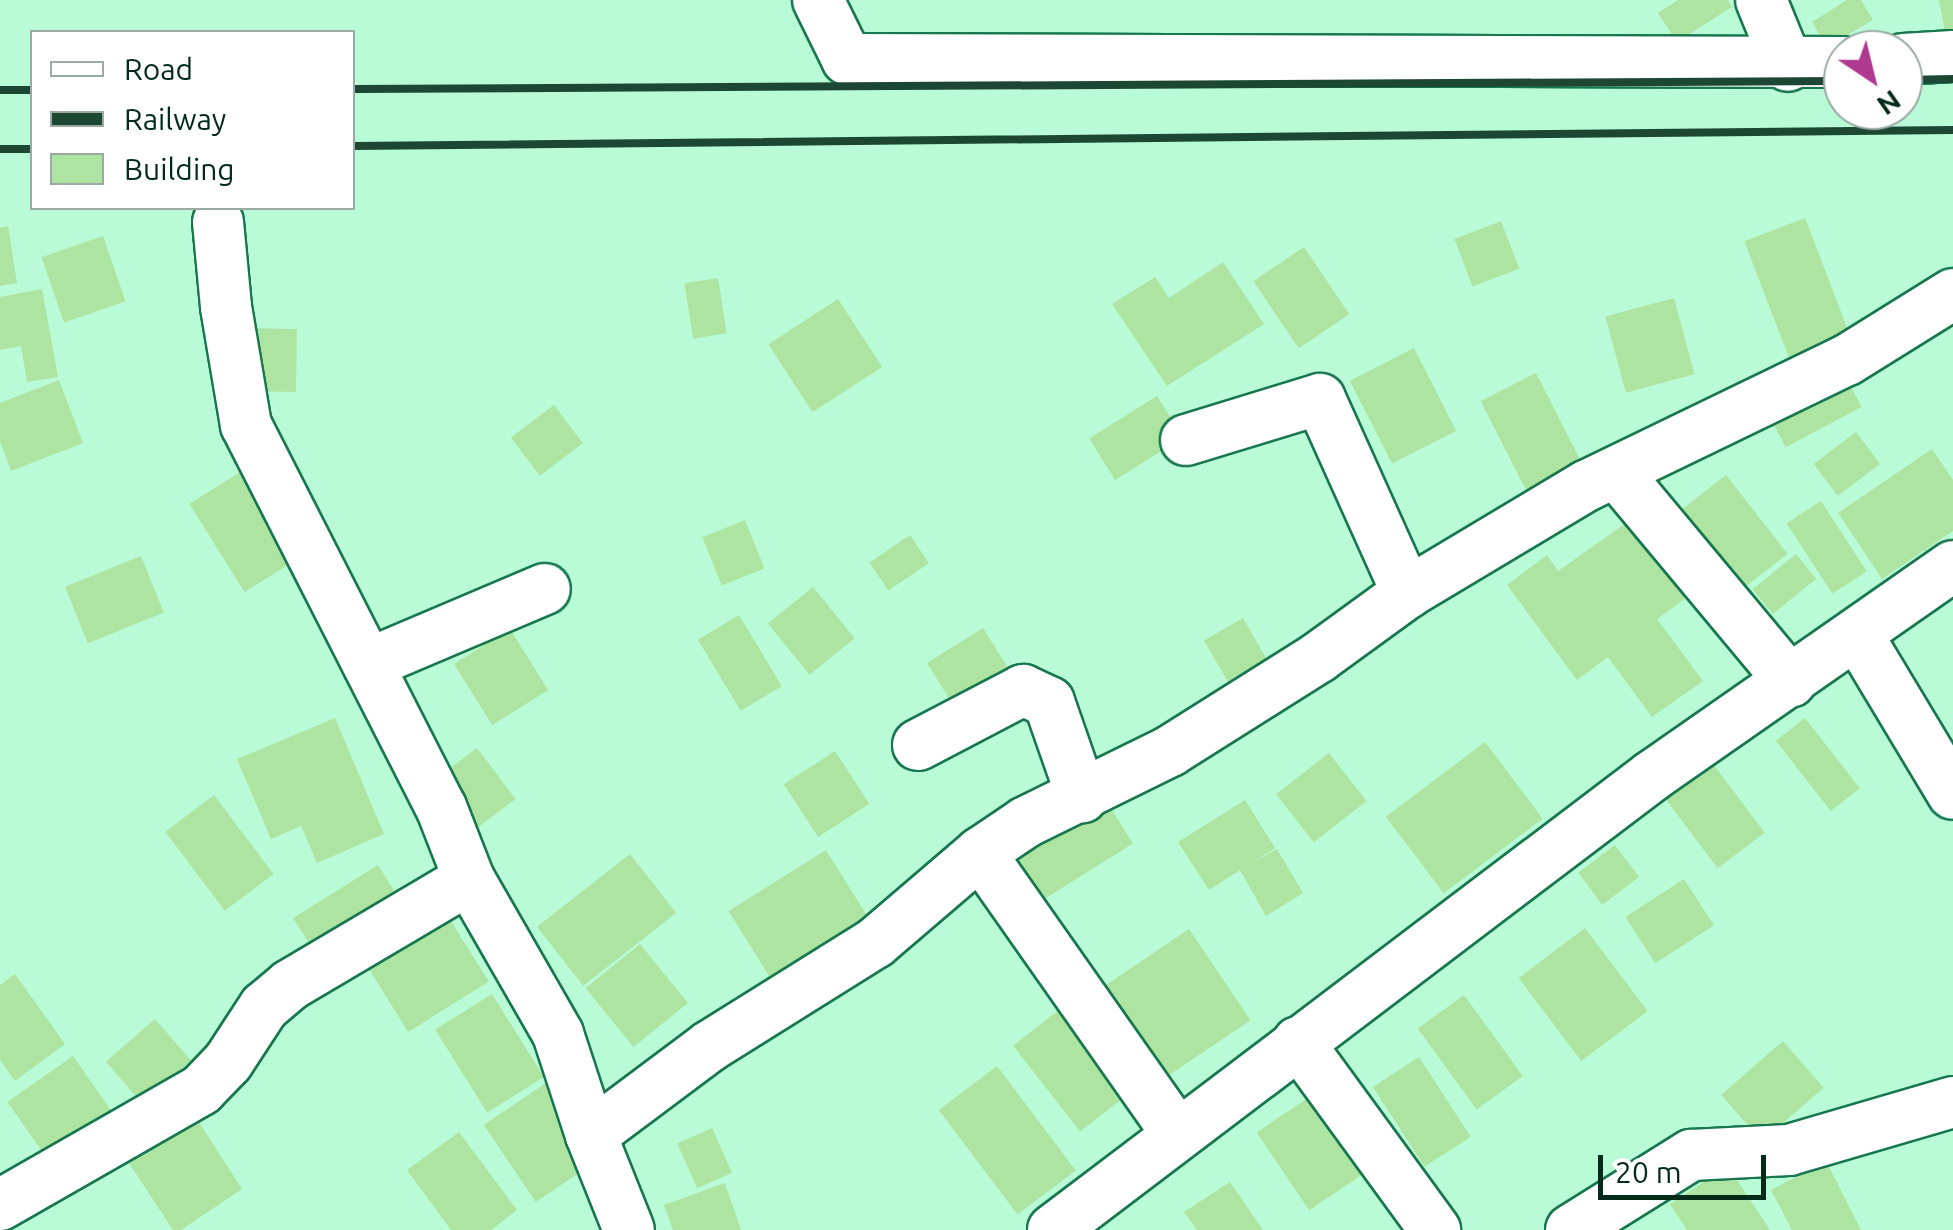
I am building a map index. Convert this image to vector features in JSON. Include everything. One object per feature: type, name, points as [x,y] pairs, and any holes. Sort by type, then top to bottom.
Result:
[{"type":"street","points":[[818,0],[846,59],[1823,63]]},
{"type":"street","points":[[1761,0],[1788,66]]},
{"type":"street","points":[[1923,58],[1953,56]]},
{"type":"street","points":[[218,222],[226,307],[246,425],[441,807],[469,879],[558,1034],[590,1135],[629,1230]]},
{"type":"street","points":[[590,1135],[710,1046],[875,943],[980,853],[1026,822],[1187,740],[1319,657],[1407,593],[1616,472],[1847,360],[1953,294]]},
{"type":"street","points":[[1186,440],[1320,399],[1407,593]]},
{"type":"street","points":[[1616,472],[1791,682]]},
{"type":"street","points":[[1053,1230],[1652,776],[1858,636],[1953,566]]},
{"type":"street","points":[[368,664],[545,589]]},
{"type":"street","points":[[1858,636],[1953,794]]},
{"type":"street","points":[[918,745],[1023,690],[1049,702],[1082,796]]},
{"type":"street","points":[[980,853],[1177,1133]]},
{"type":"street","points":[[0,1205],[201,1090],[228,1062],[264,1006],[290,985],[469,879]]},
{"type":"street","points":[[1298,1042],[1435,1230]]},
{"type":"street","points":[[1571,1230],[1691,1155],[1790,1150],[1943,1109],[1953,1102]]},
{"type":"building","points":[[1678,0],[1728,0],[1732,7],[1677,42],[1658,13]]},
{"type":"building","points":[[1847,0],[1861,0],[1873,20],[1856,30],[1823,30],[1823,40],[1812,22]]},
{"type":"building","points":[[1939,0],[1953,0],[1953,41],[1947,42]]},
{"type":"building","points":[[1805,218],[1852,340],[1791,364],[1744,241]]},
{"type":"building","points":[[1501,221],[1519,269],[1473,287],[1454,239]]},
{"type":"building","points":[[8,226],[17,283],[0,286],[0,228]]},
{"type":"building","points":[[103,236],[125,301],[64,322],[42,257]]},
{"type":"building","points":[[1304,247],[1349,314],[1299,348],[1253,281]]},
{"type":"building","points":[[1223,262],[1264,324],[1167,386],[1112,304],[1155,277],[1169,298]]},
{"type":"building","points":[[718,278],[727,333],[693,339],[684,283]]},
{"type":"building","points":[[42,289],[58,377],[27,382],[21,346],[0,350],[0,297]]},
{"type":"building","points":[[1674,298],[1694,374],[1626,393],[1605,316]]},
{"type":"building","points":[[838,299],[882,367],[813,412],[768,344]]},
{"type":"building","points":[[254,328],[297,329],[296,392],[253,391]]},
{"type":"building","points":[[1414,348],[1456,431],[1392,464],[1350,381]]},
{"type":"building","points":[[1536,373],[1584,467],[1529,496],[1481,401]]},
{"type":"building","points":[[59,380],[83,443],[11,471],[0,441],[0,403]]},
{"type":"building","points":[[1849,383],[1862,407],[1786,447],[1773,423]]},
{"type":"building","points":[[1157,396],[1183,438],[1115,480],[1089,438]]},
{"type":"building","points":[[554,405],[583,443],[540,476],[511,437]]},
{"type":"building","points":[[1856,432],[1880,464],[1838,496],[1814,464]]},
{"type":"building","points":[[1932,449],[1953,480],[1953,531],[1882,579],[1838,513]]},
{"type":"building","points":[[242,471],[297,559],[245,592],[189,504]]},
{"type":"building","points":[[1726,475],[1788,554],[1744,588],[1683,509]]},
{"type":"building","points":[[1821,501],[1867,571],[1832,594],[1787,523]]},
{"type":"building","points":[[745,520],[764,568],[722,585],[702,537]]},
{"type":"building","points":[[1629,521],[1686,598],[1657,619],[1703,681],[1652,717],[1608,657],[1577,680],[1507,585],[1547,555],[1558,571]]},
{"type":"building","points":[[910,535],[929,563],[888,591],[869,562]]},
{"type":"building","points":[[1796,554],[1816,579],[1773,614],[1752,589]]},
{"type":"building","points":[[141,556],[164,613],[88,643],[65,587]]},
{"type":"building","points":[[813,587],[855,638],[809,675],[768,624]]},
{"type":"building","points":[[739,615],[782,686],[741,711],[698,640]]},
{"type":"building","points":[[1243,618],[1272,669],[1234,692],[1204,640]]},
{"type":"building","points":[[983,628],[1010,671],[954,706],[927,663]]},
{"type":"building","points":[[510,629],[548,690],[492,725],[454,664]]},
{"type":"building","points":[[335,718],[384,834],[317,863],[301,826],[271,839],[237,759]]},
{"type":"building","points":[[1805,718],[1860,788],[1831,811],[1776,741]]},
{"type":"building","points":[[1485,742],[1543,819],[1444,893],[1386,817]]},
{"type":"building","points":[[477,748],[516,799],[476,829],[438,777]]},
{"type":"building","points":[[835,751],[869,804],[818,837],[784,784]]},
{"type":"building","points":[[1704,752],[1765,833],[1718,868],[1657,788]]},
{"type":"building","points":[[1329,753],[1367,801],[1314,842],[1276,794]]},
{"type":"building","points":[[214,795],[274,874],[225,911],[165,832]]},
{"type":"building","points":[[1245,800],[1275,848],[1251,863],[1277,849],[1303,893],[1266,916],[1240,870],[1209,890],[1178,842]]},
{"type":"building","points":[[1107,802],[1133,844],[1044,899],[1018,858]]},
{"type":"building","points":[[1615,845],[1639,877],[1602,905],[1578,873]]},
{"type":"building","points":[[826,850],[875,928],[777,989],[728,911]]},
{"type":"building","points":[[630,854],[676,913],[583,986],[537,927]]},
{"type":"building","points":[[378,865],[403,905],[318,958],[293,918]]},
{"type":"building","points":[[1684,879],[1714,925],[1655,963],[1625,917]]},
{"type":"building","points":[[449,918],[489,982],[408,1032],[368,968]]},
{"type":"building","points":[[1585,928],[1648,1011],[1581,1061],[1519,978]]},
{"type":"building","points":[[1189,929],[1251,1020],[1168,1076],[1106,985]]},
{"type":"building","points":[[640,944],[688,1003],[633,1047],[586,988]]},
{"type":"building","points":[[15,974],[65,1044],[15,1081],[0,1060],[0,985]]},
{"type":"building","points":[[492,994],[544,1077],[487,1113],[435,1030]]},
{"type":"building","points":[[1464,995],[1523,1076],[1477,1109],[1418,1029]]},
{"type":"building","points":[[1069,1002],[1136,1088],[1080,1132],[1013,1046]]},
{"type":"building","points":[[155,1019],[191,1061],[142,1103],[106,1062]]},
{"type":"building","points":[[1783,1041],[1824,1088],[1762,1142],[1721,1095]]},
{"type":"building","points":[[73,1056],[111,1111],[46,1157],[7,1102]]},
{"type":"building","points":[[1419,1057],[1471,1137],[1425,1167],[1373,1087]]},
{"type":"building","points":[[997,1066],[1076,1171],[1018,1215],[939,1110]]},
{"type":"building","points":[[546,1083],[598,1160],[536,1202],[484,1125]]},
{"type":"building","points":[[1318,1091],[1371,1169],[1309,1210],[1257,1132]]},
{"type":"building","points":[[193,1113],[242,1189],[181,1230],[173,1230],[125,1157]]},
{"type":"building","points":[[712,1128],[732,1173],[697,1188],[677,1143]]},
{"type":"building","points":[[459,1132],[517,1210],[491,1230],[451,1230],[407,1170]]},
{"type":"building","points":[[1826,1161],[1861,1230],[1792,1230],[1771,1190]]},
{"type":"building","points":[[1728,1166],[1770,1230],[1687,1230],[1670,1204]]},
{"type":"building","points":[[1230,1182],[1263,1230],[1197,1230],[1184,1212]]},
{"type":"building","points":[[725,1183],[741,1230],[673,1230],[664,1205]]},
{"type":"railway","points":[[1923,80],[1953,79]]},
{"type":"railway","points":[[355,89],[1823,81]]},
{"type":"railway","points":[[0,90],[30,90]]},
{"type":"railway","points":[[355,146],[1953,130]]},
{"type":"railway","points":[[0,149],[30,149]]}]
